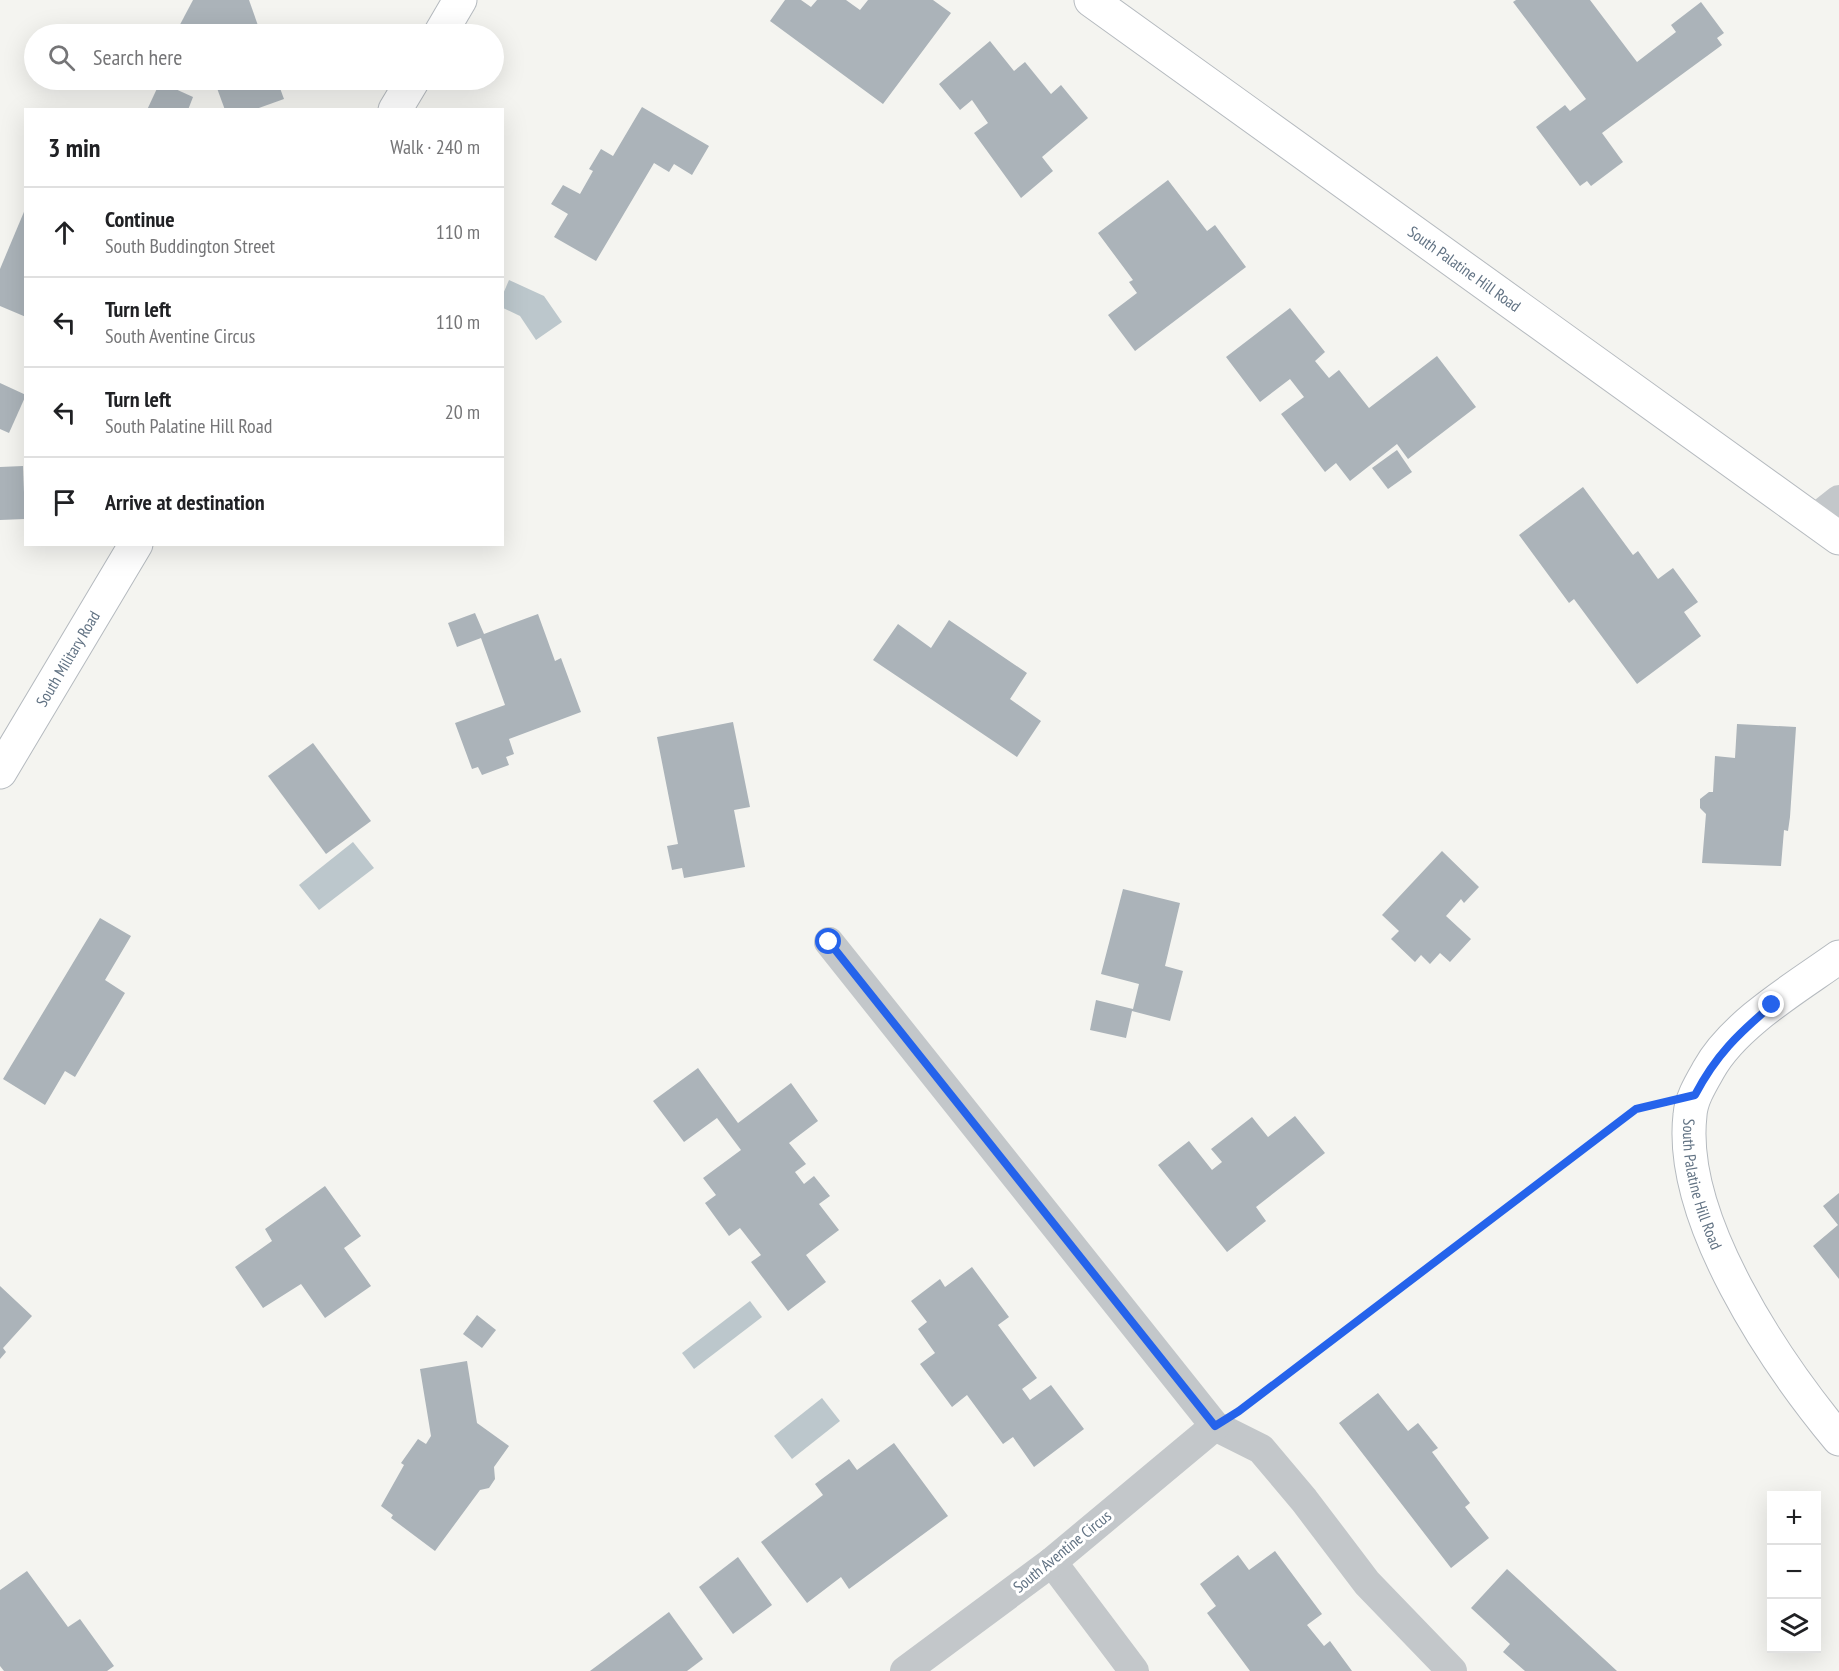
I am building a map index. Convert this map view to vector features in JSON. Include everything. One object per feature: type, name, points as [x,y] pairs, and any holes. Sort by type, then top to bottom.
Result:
[{"type":"street","points":[[446,24],[460,0]]},
{"type":"street","name":"South Palatine Hill Road","points":[[1091,0],[1831,519]]},
{"type":"street","points":[[396,108],[407,90]]},
{"type":"street","name":"South Military Road","points":[[0,772],[135,546]]},
{"type":"street","points":[[829,942],[1215,1426],[1261,1449],[1304,1500],[1367,1583],[1452,1671]]},
{"type":"street","name":"South Palatine Hill Road","points":[[1839,957],[1772,1005],[1728,1045],[1710,1067],[1695,1095],[1690,1113],[1691,1171],[1711,1237],[1744,1301],[1804,1393],[1839,1439]]},
{"type":"street","name":"South Aventine Circus","points":[[905,1671],[1052,1562],[1215,1426]]},
{"type":"street","points":[[1052,1562],[1134,1671]]},
{"type":"path","points":[[1215,1426],[1239,1411],[1636,1109],[1695,1095]]},
{"type":"shaded area","points":[[509,280],[544,296],[562,322],[536,340],[520,316],[504,308],[504,292]]},
{"type":"shaded area","points":[[353,842],[374,868],[319,910],[299,885]]},
{"type":"shaded area","points":[[750,1301],[762,1317],[694,1369],[682,1353]]},
{"type":"shaded area","points":[[822,1398],[840,1421],[792,1459],[774,1436]]},
{"type":"building","points":[[193,0],[249,0],[257,24],[180,24]]},
{"type":"building","points":[[785,0],[801,0],[811,7],[817,0],[846,0],[860,10],[868,0],[933,0],[951,13],[883,104],[770,21]]},
{"type":"building","points":[[1516,0],[1590,0],[1637,62],[1676,32],[1671,25],[1701,2],[1724,33],[1717,38],[1722,45],[1602,133],[1623,162],[1591,186],[1587,181],[1580,186],[1536,127],[1565,105],[1570,111],[1586,99],[1513,2]]},
{"type":"building","points":[[990,41],[1014,71],[1025,62],[1051,94],[1061,85],[1088,118],[1042,157],[1053,171],[1021,198],[974,133],[988,123],[972,100],[960,110],[939,84]]},
{"type":"building","points":[[156,90],[178,90],[193,97],[189,108],[148,108]]},
{"type":"building","points":[[218,90],[281,90],[284,99],[259,108],[224,108]]},
{"type":"building","points":[[642,107],[709,146],[692,175],[674,164],[669,172],[654,163],[596,261],[554,237],[568,214],[551,204],[563,185],[580,194],[593,171],[589,169],[601,149],[613,156]]},
{"type":"building","points":[[1168,180],[1207,231],[1215,225],[1246,267],[1135,351],[1108,315],[1137,293],[1129,282],[1133,280],[1098,233]]},
{"type":"building","points":[[24,212],[24,316],[0,306],[0,269]]},
{"type":"building","points":[[1290,308],[1325,352],[1315,361],[1329,378],[1339,370],[1369,408],[1437,356],[1476,407],[1408,459],[1397,444],[1350,481],[1336,463],[1325,472],[1281,414],[1304,397],[1290,379],[1260,402],[1226,357]]},
{"type":"building","points":[[0,383],[24,394],[24,399],[9,433],[0,429]]},
{"type":"building","points":[[1397,450],[1412,472],[1388,489],[1372,468]]},
{"type":"building","points":[[23,466],[24,519],[0,520],[0,467]]},
{"type":"building","points":[[1583,487],[1633,555],[1638,551],[1658,579],[1673,568],[1698,602],[1684,612],[1701,636],[1637,684],[1574,599],[1569,603],[1519,535]]},
{"type":"building","points":[[475,613],[484,634],[538,614],[555,661],[561,658],[581,712],[509,739],[514,754],[506,757],[509,765],[482,775],[478,767],[472,769],[455,723],[505,705],[481,638],[457,647],[448,623]]},
{"type":"building","points":[[949,620],[1027,673],[1010,699],[1041,721],[1017,757],[873,660],[898,624],[931,648]]},
{"type":"building","points":[[733,722],[750,807],[734,810],[745,867],[684,878],[682,868],[672,870],[667,846],[678,844],[657,737]]},
{"type":"building","points":[[1737,724],[1796,727],[1790,817],[1788,831],[1784,830],[1781,866],[1702,863],[1706,814],[1700,808],[1700,799],[1709,792],[1713,792],[1715,756],[1735,758]]},
{"type":"building","points":[[313,743],[371,821],[326,854],[268,776]]},
{"type":"building","points":[[1442,851],[1479,887],[1464,903],[1461,899],[1446,916],[1471,939],[1450,962],[1440,953],[1430,964],[1421,955],[1415,962],[1391,939],[1399,931],[1382,915]]},
{"type":"building","points":[[1123,889],[1180,903],[1165,966],[1183,971],[1170,1021],[1132,1011],[1126,1038],[1090,1030],[1096,1000],[1133,1009],[1139,984],[1101,974]]},
{"type":"building","points":[[100,918],[131,936],[105,980],[125,993],[75,1077],[65,1071],[45,1105],[3,1079]]},
{"type":"building","points":[[698,1068],[738,1123],[791,1083],[818,1121],[789,1143],[806,1164],[795,1172],[804,1184],[814,1176],[830,1196],[819,1204],[839,1230],[806,1255],[826,1282],[788,1311],[751,1262],[761,1255],[740,1228],[729,1236],[705,1203],[716,1195],[703,1178],[741,1150],[717,1118],[684,1142],[653,1101]]},
{"type":"building","points":[[1295,1116],[1325,1153],[1256,1207],[1266,1221],[1227,1252],[1158,1165],[1189,1141],[1212,1170],[1222,1162],[1211,1149],[1252,1117],[1268,1137]]},
{"type":"building","points":[[325,1186],[361,1236],[344,1248],[371,1286],[325,1318],[301,1284],[263,1308],[235,1267],[272,1241],[265,1229]]},
{"type":"building","points":[[1839,1193],[1839,1279],[1813,1246],[1838,1225],[1823,1206]]},
{"type":"building","points":[[972,1267],[1009,1317],[998,1325],[1037,1378],[1022,1389],[1030,1400],[1051,1385],[1084,1429],[1034,1467],[1013,1437],[1003,1444],[967,1395],[952,1407],[920,1364],[935,1353],[918,1329],[927,1322],[911,1301],[940,1279],[945,1287]]},
{"type":"building","points":[[0,1286],[32,1316],[3,1348],[6,1352],[0,1359]]},
{"type":"building","points":[[477,1315],[496,1330],[482,1348],[463,1334]]},
{"type":"building","points":[[467,1361],[477,1423],[509,1446],[494,1467],[495,1479],[489,1488],[480,1490],[435,1551],[391,1518],[393,1515],[381,1506],[404,1465],[401,1463],[418,1439],[426,1444],[431,1436],[420,1369]]},
{"type":"building","points":[[1378,1393],[1408,1431],[1418,1423],[1438,1448],[1432,1452],[1470,1503],[1465,1507],[1489,1538],[1451,1568],[1339,1423]]},
{"type":"building","points":[[894,1443],[948,1516],[849,1589],[841,1577],[807,1603],[761,1542],[823,1495],[815,1484],[849,1459],[857,1470]]},
{"type":"building","points":[[1275,1551],[1322,1614],[1307,1625],[1324,1646],[1330,1641],[1352,1671],[1250,1671],[1207,1613],[1216,1606],[1200,1584],[1238,1555],[1249,1570]]},
{"type":"building","points":[[738,1557],[772,1605],[733,1634],[699,1587]]},
{"type":"building","points":[[1507,1569],[1617,1671],[1525,1671],[1503,1652],[1510,1644],[1471,1608]]},
{"type":"building","points":[[27,1571],[68,1627],[80,1619],[114,1666],[107,1671],[4,1671],[0,1666],[0,1590]]},
{"type":"building","points":[[669,1612],[703,1659],[687,1671],[590,1671]]},
{"type":"route","points":[[829,942],[1215,1426],[1239,1411],[1636,1109],[1695,1095],[1710,1067],[1728,1045],[1772,1005]]}]
